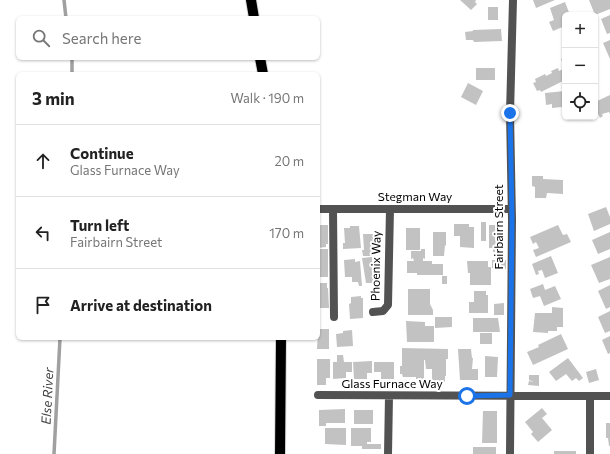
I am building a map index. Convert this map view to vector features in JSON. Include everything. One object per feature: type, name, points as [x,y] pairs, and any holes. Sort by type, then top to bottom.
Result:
[{"type":"main road","points":[[251,0],[254,16]]},
{"type":"main road","points":[[260,60],[263,72]]},
{"type":"main road","points":[[280,454],[281,340]]},
{"type":"street","name":"Fairbairn Street","points":[[510,454],[510,113],[512,0]]},
{"type":"street","points":[[333,208],[334,317]]},
{"type":"street","name":"Stegman Way","points":[[320,209],[511,209]]},
{"type":"street","name":"Phoenix Way","points":[[373,312],[383,311],[388,305],[390,209]]},
{"type":"street","name":"Glass Furnace Way","points":[[318,395],[610,396]]},
{"type":"street","points":[[388,454],[389,396]]},
{"type":"street","points":[[590,396],[590,454]]},
{"type":"building","points":[[460,0],[476,0],[475,2],[477,4],[471,10]]},
{"type":"building","points":[[533,0],[555,0],[536,8]]},
{"type":"building","points":[[589,0],[610,0],[610,9],[598,14],[598,12],[594,12]]},
{"type":"building","points":[[565,2],[569,12],[562,12],[562,27],[553,31],[549,22],[554,20],[550,8]]},
{"type":"building","points":[[488,7],[498,7],[498,20],[488,20]]},
{"type":"building","points":[[610,15],[610,33],[607,34],[601,19]]},
{"type":"building","points":[[501,29],[502,41],[474,42],[473,40],[466,40],[465,32],[473,30]]},
{"type":"building","points":[[610,40],[610,59],[603,43]]},
{"type":"building","points":[[476,68],[495,68],[495,80],[476,80]]},
{"type":"building","points":[[558,68],[559,71],[562,70],[562,82],[541,92],[540,90],[537,91],[533,83],[536,82],[535,79],[545,74],[546,76],[552,73],[551,71]]},
{"type":"building","points":[[468,83],[483,91],[476,105],[461,97]]},
{"type":"building","points":[[562,91],[562,107],[552,108],[552,104],[546,105],[545,93]]},
{"type":"building","points":[[610,95],[610,114],[609,112],[602,114],[603,116],[600,118],[598,114],[598,101]]},
{"type":"building","points":[[532,176],[543,176],[543,179],[563,180],[563,194],[547,193],[546,198],[535,198],[535,187],[532,186]]},
{"type":"building","points":[[606,207],[610,217],[610,224],[594,231],[588,214]]},
{"type":"building","points":[[481,222],[486,222],[486,241],[481,241]]},
{"type":"building","points":[[454,224],[469,224],[469,227],[474,227],[474,248],[460,247],[460,236],[454,236]]},
{"type":"building","points":[[320,225],[328,225],[328,244],[326,244],[326,247],[320,248]]},
{"type":"building","points":[[489,225],[498,225],[498,232],[503,232],[503,252],[493,252],[493,248],[489,248]]},
{"type":"building","points":[[558,225],[563,235],[567,234],[571,242],[536,257],[533,250],[539,248],[536,242],[533,244],[530,237]]},
{"type":"building","points":[[350,226],[359,226],[361,248],[343,249],[343,243],[345,243],[344,228],[350,228]]},
{"type":"building","points":[[406,228],[420,228],[420,250],[406,250]]},
{"type":"building","points":[[433,232],[446,232],[444,256],[433,256]]},
{"type":"building","points":[[610,232],[610,249],[598,254],[592,240]]},
{"type":"building","points":[[363,234],[374,234],[374,236],[378,236],[379,251],[372,252],[372,256],[363,256]]},
{"type":"building","points":[[320,249],[328,249],[328,277],[320,277]]},
{"type":"building","points":[[421,249],[425,249],[425,259],[423,258],[423,261],[432,261],[432,264],[443,264],[443,275],[417,275],[417,273],[407,273],[407,261],[414,261],[413,258],[411,259],[411,251],[421,251]]},
{"type":"building","points":[[551,256],[558,273],[545,278],[542,270],[538,271],[539,274],[536,275],[532,264]]},
{"type":"building","points":[[372,257],[372,261],[379,261],[380,278],[373,278],[373,283],[366,283],[362,258]]},
{"type":"building","points":[[610,257],[610,279],[599,283],[591,265]]},
{"type":"building","points":[[355,259],[355,262],[360,261],[362,286],[359,286],[358,282],[352,282],[352,277],[345,277],[344,260]]},
{"type":"building","points":[[492,260],[506,260],[506,269],[492,268]]},
{"type":"building","points":[[467,261],[488,261],[488,267],[491,267],[491,285],[470,285],[470,273],[468,273]]},
{"type":"building","points":[[442,276],[447,276],[447,284],[442,284]]},
{"type":"building","points":[[320,283],[327,283],[329,308],[320,308]]},
{"type":"building","points":[[543,284],[545,290],[555,286],[561,299],[544,306],[540,296],[533,298],[530,289]]},
{"type":"building","points":[[610,285],[610,307],[606,309],[598,291]]},
{"type":"building","points":[[408,289],[430,289],[430,304],[433,310],[433,315],[408,315]]},
{"type":"building","points":[[474,291],[486,291],[486,295],[488,295],[488,313],[469,313],[469,302],[474,302]]},
{"type":"building","points":[[361,296],[361,298],[363,298],[363,318],[350,319],[349,304],[351,303],[351,297]]},
{"type":"building","points":[[504,303],[504,315],[494,315],[494,304]]},
{"type":"building","points":[[552,307],[563,308],[563,327],[557,327],[557,331],[548,331],[548,333],[533,332],[535,313],[552,313]]},
{"type":"building","points":[[610,311],[610,331],[605,333],[598,317]]},
{"type":"building","points":[[435,317],[452,317],[452,327],[435,328]]},
{"type":"building","points":[[473,318],[498,318],[500,332],[473,332]]},
{"type":"building","points":[[406,321],[425,322],[425,326],[434,326],[434,342],[407,342]]},
{"type":"building","points":[[320,329],[329,329],[329,349],[317,349],[317,340],[320,340]]},
{"type":"building","points":[[352,330],[353,346],[337,347],[336,334],[343,333],[343,331]]},
{"type":"building","points":[[480,333],[492,333],[492,344],[480,344]]},
{"type":"building","points":[[561,334],[568,349],[533,365],[527,352]]},
{"type":"building","points":[[610,336],[610,353],[608,354],[602,340]]},
{"type":"building","points":[[402,348],[448,349],[445,382],[432,382],[432,369],[426,369],[425,360],[424,379],[416,379],[416,377],[403,377],[402,374],[400,374],[400,366],[402,366]]},
{"type":"building","points":[[458,349],[471,349],[473,358],[472,369],[478,369],[478,380],[460,380]]},
{"type":"building","points":[[337,355],[343,355],[344,362],[352,362],[352,372],[346,372],[346,378],[333,379],[333,362],[337,362]]},
{"type":"building","points":[[485,356],[498,357],[497,377],[485,377]]},
{"type":"building","points":[[568,358],[583,378],[579,381],[576,378],[572,381],[566,374],[556,381],[549,372]]},
{"type":"building","points":[[317,359],[330,359],[330,378],[326,378],[326,385],[317,385]]},
{"type":"building","points":[[372,361],[372,373],[367,373],[367,379],[354,379],[353,362]]},
{"type":"building","points":[[374,362],[394,362],[394,379],[381,379],[381,372],[374,372]]},
{"type":"building","points":[[596,369],[599,380],[589,383],[586,372]]},
{"type":"building","points":[[529,375],[539,375],[539,386],[528,385],[529,381],[534,382],[529,380]]},
{"type":"building","points":[[542,408],[547,414],[542,418],[552,430],[538,442],[531,434],[533,432],[525,422]]},
{"type":"building","points":[[345,409],[345,423],[326,423],[326,426],[319,426],[319,410]]},
{"type":"building","points":[[354,410],[373,410],[373,424],[354,424]]},
{"type":"building","points":[[483,411],[497,411],[497,443],[482,443]]},
{"type":"building","points":[[606,423],[610,423],[610,446],[608,438],[606,438]]},
{"type":"building","points":[[325,428],[346,428],[346,445],[325,444]]},
{"type":"building","points":[[351,428],[371,428],[371,442],[367,442],[367,444],[381,444],[381,449],[362,449],[362,446],[351,446]]},
{"type":"building","points":[[473,447],[496,447],[496,454],[473,454]]},
{"type":"building","points":[[554,451],[576,451],[576,454],[554,454]]},
{"type":"waterway","name":"Else River","points":[[64,0],[66,16]]},
{"type":"waterway","name":"Else River","points":[[72,60],[72,72]]},
{"type":"waterway","name":"Else River","points":[[54,454],[60,340]]},
{"type":"route","points":[[467,396],[510,395],[512,220],[510,113]]}]
